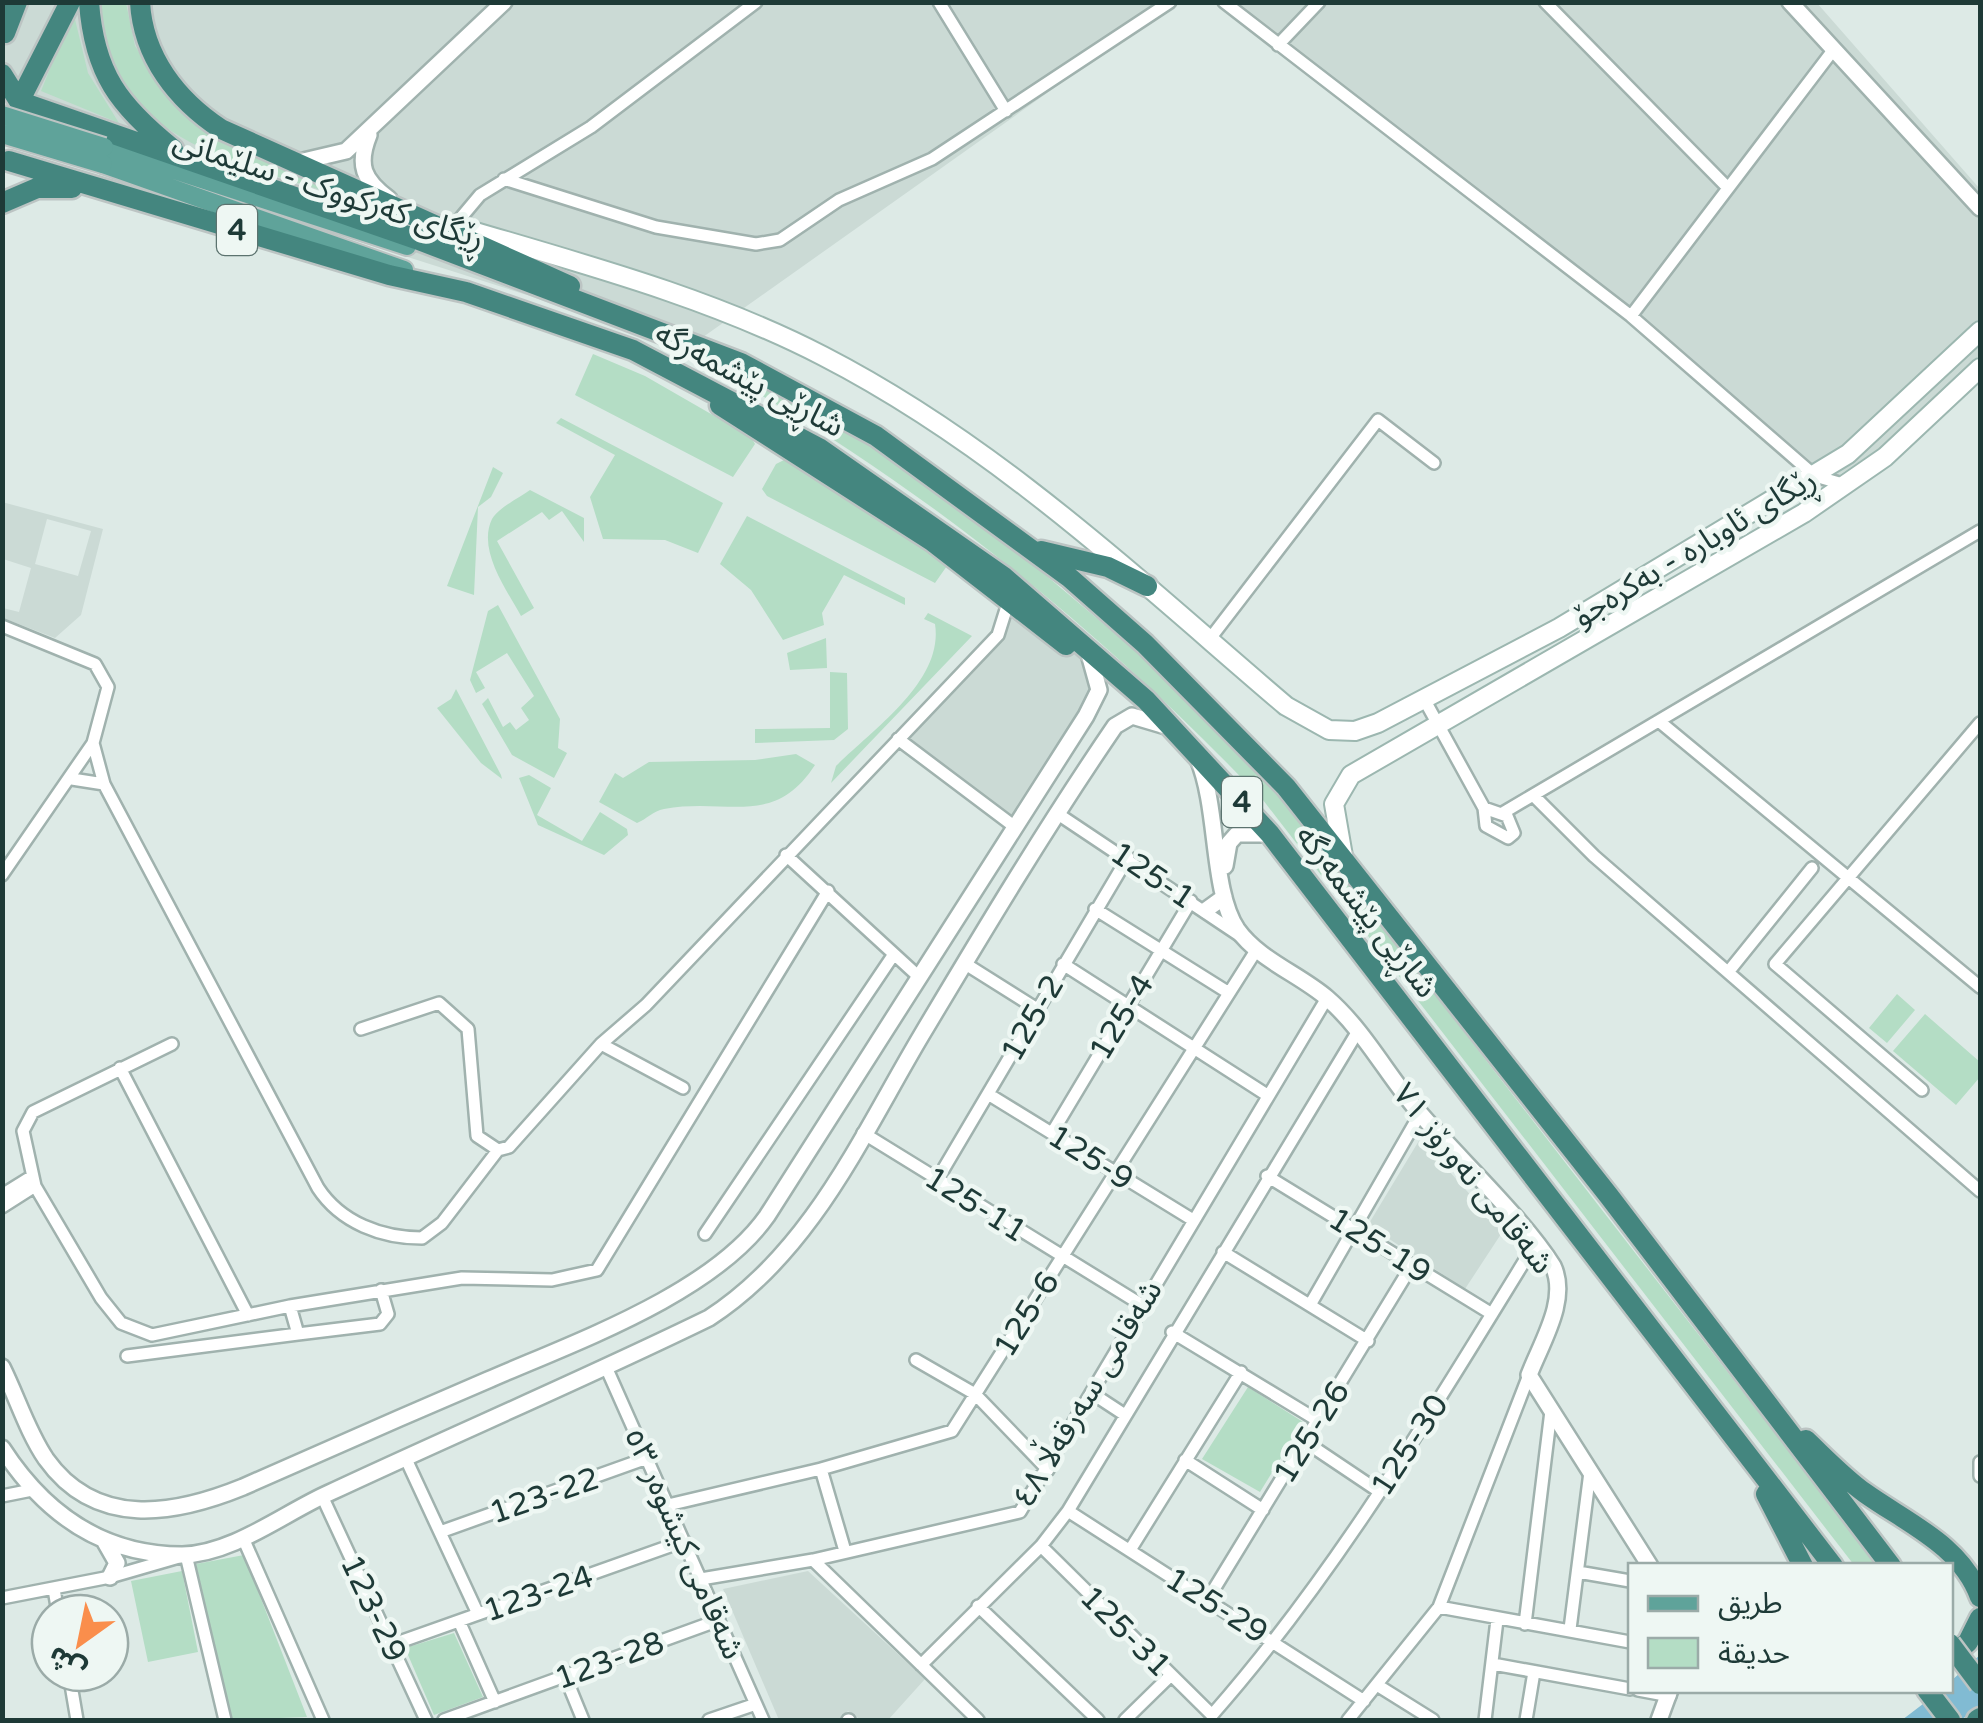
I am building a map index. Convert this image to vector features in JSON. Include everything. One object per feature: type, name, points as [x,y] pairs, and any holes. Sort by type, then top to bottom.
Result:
[{"type":"highway","points":[[5,33],[16,2]]},
{"type":"highway","points":[[2,74],[21,101],[70,2]]},
{"type":"highway","points":[[89,2],[106,80],[130,112],[186,160]]},
{"type":"highway","points":[[140,2],[153,53],[175,91],[221,129],[699,346]]},
{"type":"highway","name":"شاڕێی پێشمەرگە","points":[[21,101],[699,346],[796,390],[876,436],[1026,544],[1146,644],[1215,711],[1343,856],[1889,1563]]},
{"type":"highway","name":"4","points":[[21,101],[22,137],[6,164],[389,275],[466,292]]},
{"type":"highway","points":[[90,127],[64,128],[54,152],[63,169],[98,188]]},
{"type":"highway","points":[[2,203],[37,188],[98,188]]},
{"type":"highway","name":"شاڕێی پێشمەرگە","points":[[466,292],[633,350],[681,371],[806,440],[886,491],[1004,576],[1146,700],[1270,834],[1831,1563]]},
{"type":"highway","points":[[681,371],[730,413],[880,506],[1096,669],[1146,700]]},
{"type":"highway","points":[[1026,544],[1108,567],[1148,586]]},
{"type":"highway","points":[[1761,1397],[1855,1486],[1943,1546],[1968,1573],[1980,1597]]},
{"type":"highway","points":[[1726,1423],[1801,1563]]},
{"type":"highway","points":[[1953,1655],[1979,1626]]},
{"type":"highway","points":[[1953,1648],[1980,1684]]},
{"type":"highway","points":[[1930,1693],[1950,1720]]},
{"type":"main road","points":[[2,115],[466,292]]},
{"type":"main road","points":[[2,134],[103,156]]},
{"type":"main road","name":"ڕێگای کەرکووک - سلێمانی","points":[[103,156],[536,286]]},
{"type":"main road","points":[[406,212],[723,312],[819,354],[980,450],[1210,640]]},
{"type":"main road","name":"ڕێگای ئاوبارە - بەکرەجۆ","points":[[1210,640],[1286,706],[1318,726],[1342,732],[1378,724],[1559,628],[1815,476],[1848,454],[1980,331]]},
{"type":"main road","points":[[1343,856],[1333,814],[1340,788],[1358,770],[1440,726],[1846,486],[1980,368]]},
{"type":"main road","points":[[1848,454],[1852,466],[1863,474]]},
{"type":"main road","points":[[1779,498],[1797,517]]},
{"type":"street","points":[[290,163],[322,160],[346,151],[504,2]]},
{"type":"street","points":[[454,226],[480,195],[591,127],[756,2]]},
{"type":"street","points":[[939,2],[1006,111]]},
{"type":"street","points":[[504,180],[656,226],[756,244],[780,240],[839,200],[932,159],[1170,2]]},
{"type":"street","points":[[1224,2],[1631,316],[1815,476],[1846,486]]},
{"type":"street","points":[[1278,44],[1319,2]]},
{"type":"street","points":[[1545,2],[1726,186]]},
{"type":"street","points":[[1790,2],[1980,208]]},
{"type":"street","points":[[1631,316],[1726,186],[1834,50]]},
{"type":"street","points":[[370,131],[360,159],[364,174],[406,212]]},
{"type":"street","points":[[1210,640],[1378,420],[1434,462]]},
{"type":"street","points":[[1797,517],[1815,476]]},
{"type":"street","points":[[1501,814],[1980,532]]},
{"type":"street","points":[[92,742],[104,784],[318,1188],[333,1207],[383,1234],[422,1238],[442,1224],[498,1150],[510,1147],[601,1044],[646,1005],[998,635],[1009,600]]},
{"type":"street","points":[[2,626],[95,664],[104,674],[107,694],[92,742],[72,779],[2,875]]},
{"type":"street","points":[[2,1367],[29,1428],[46,1458],[68,1484],[94,1500],[132,1512],[197,1506],[584,1338],[685,1287],[731,1258],[759,1228],[1098,695],[1096,669],[1086,645]]},
{"type":"street","points":[[1424,700],[1484,808],[1489,830],[1511,835],[1501,814],[1484,808]]},
{"type":"street","points":[[2,1598],[110,1577],[243,1538],[322,1496],[709,1318],[762,1279],[808,1224],[964,964],[1122,719],[1135,716],[1174,730]]},
{"type":"street","points":[[1660,722],[1980,987]]},
{"type":"street","points":[[1922,1090],[1775,964],[1980,723]]},
{"type":"street","points":[[898,740],[1015,827]]},
{"type":"street","name":"شەقامی نەورۆز ٧١","points":[[1194,749],[1214,809],[1224,897],[1252,945],[1327,998],[1358,1031],[1420,1114],[1552,1266],[1558,1286],[1556,1306],[1529,1375]]},
{"type":"street","points":[[1050,772],[1074,789]]},
{"type":"street","points":[[72,779],[104,784]]},
{"type":"street","points":[[1534,795],[1594,856],[1980,1191]]},
{"type":"street","name":"125-1","points":[[1058,814],[1128,857],[1252,945]]},
{"type":"street","name":"شەقامی نەورۆز ٧١","points":[[1222,879],[1232,838],[1248,831],[1270,834]]},
{"type":"street","points":[[786,856],[918,976]]},
{"type":"street","name":"125-2","points":[[937,1180],[1128,857]]},
{"type":"street","points":[[1728,970],[1812,868]]},
{"type":"street","points":[[172,1044],[27,1120],[23,1131],[33,1181],[121,1323],[152,1335],[290,1306],[462,1278],[552,1280],[597,1270],[828,891]]},
{"type":"street","points":[[1206,910],[1224,897]]},
{"type":"street","name":"125-4","points":[[1052,1133],[1191,901]]},
{"type":"street","points":[[1094,909],[1229,993]]},
{"type":"street","name":"125-6","points":[[668,1505],[821,1469],[952,1431],[1229,993],[1252,945]]},
{"type":"street","points":[[705,1234],[894,954]]},
{"type":"street","points":[[964,964],[1037,1008]]},
{"type":"street","points":[[1062,964],[1266,1095]]},
{"type":"street","name":"شەقامی سەرقەڵا ٤٨","points":[[701,1580],[813,1560],[1010,1518],[1020,1512],[1327,998]]},
{"type":"street","points":[[361,1030],[440,1003],[459,1016],[468,1029],[477,1136],[498,1150]]},
{"type":"street","points":[[921,1665],[1040,1546],[1068,1511],[1172,1332],[1358,1031]]},
{"type":"street","points":[[601,1044],[683,1088]]},
{"type":"street","points":[[120,1068],[248,1315]]},
{"type":"street","name":"125-9","points":[[988,1094],[1193,1220]]},
{"type":"street","points":[[1310,1305],[1351,1227],[1420,1114]]},
{"type":"street","name":"125-11","points":[[863,1133],[1142,1306]]},
{"type":"street","name":"125-19","points":[[1268,1176],[1492,1314]]},
{"type":"street","points":[[2,1195],[33,1181]]},
{"type":"street","points":[[2,1207],[33,1181]]},
{"type":"street","name":"125-30","points":[[1212,1714],[1276,1642],[1380,1492],[1535,1244]]},
{"type":"street","points":[[1223,1252],[1368,1341]]},
{"type":"street","name":"125-26","points":[[1208,1599],[1412,1265]]},
{"type":"street","points":[[127,1356],[380,1324],[388,1314],[382,1290]]},
{"type":"street","points":[[290,1306],[298,1334]]},
{"type":"street","points":[[198,1326],[202,1345]]},
{"type":"street","points":[[1172,1332],[1317,1420]]},
{"type":"street","points":[[916,1360],[975,1394],[1048,1470]]},
{"type":"street","name":"شەقامی کیشوەر ٥٣","points":[[606,1367],[762,1720]]},
{"type":"street","points":[[1130,1550],[1242,1372]]},
{"type":"street","points":[[1529,1375],[1648,1563]]},
{"type":"street","points":[[1348,1720],[1439,1607],[1529,1375]]},
{"type":"street","points":[[1092,1394],[1125,1414]]},
{"type":"street","points":[[1525,1624],[1552,1411]]},
{"type":"street","points":[[29,1428],[2,1445],[32,1490],[58,1516],[102,1540],[142,1551],[186,1555]]},
{"type":"street","points":[[1304,1442],[1380,1492]]},
{"type":"street","points":[[405,1457],[478,1614]]},
{"type":"street","name":"123-22","points":[[440,1532],[647,1458]]},
{"type":"street","points":[[1185,1460],[1262,1510]]},
{"type":"street","points":[[1980,1462],[1980,1476]]},
{"type":"street","points":[[821,1469],[845,1551]]},
{"type":"street","points":[[1570,1630],[1590,1472]]},
{"type":"street","points":[[2,1496],[32,1490]]},
{"type":"street","name":"123-29","points":[[322,1496],[426,1720]]},
{"type":"street","name":"125-29","points":[[1068,1511],[1364,1701]]},
{"type":"street","points":[[243,1538],[323,1720]]},
{"type":"street","points":[[102,1540],[117,1563],[110,1577]]},
{"type":"street","name":"123-24","points":[[391,1644],[684,1542]]},
{"type":"street","name":"125-31","points":[[1040,1546],[1212,1714]]},
{"type":"street","points":[[186,1555],[225,1720]]},
{"type":"street","points":[[813,1560],[978,1720]]},
{"type":"street","points":[[1578,1572],[1628,1580]]},
{"type":"street","points":[[54,1589],[55,1593]]},
{"type":"street","points":[[978,1606],[1098,1720]]},
{"type":"street","points":[[1439,1607],[1628,1642]]},
{"type":"street","name":"123-28","points":[[444,1720],[719,1620]]},
{"type":"street","points":[[1485,1720],[1498,1620]]},
{"type":"street","points":[[459,1621],[495,1702]]},
{"type":"street","points":[[1493,1664],[1628,1689]]},
{"type":"street","points":[[1526,1720],[1534,1672]]},
{"type":"street","points":[[1125,1720],[1170,1675]]},
{"type":"street","points":[[565,1676],[583,1720]]},
{"type":"street","points":[[1378,1685],[1434,1720]]},
{"type":"street","points":[[73,1693],[78,1720]]},
{"type":"street","points":[[1659,1720],[1670,1693]]},
{"type":"street","points":[[708,1720],[756,1704]]},
{"type":"shaded area","points":[[9,2],[1174,3],[682,352],[530,296],[3,128],[2,19]]},
{"type":"shaded area","points":[[1225,3],[1817,3],[1980,189],[1980,355],[1877,450],[1824,485],[1663,344]]},
{"type":"shaded area","points":[[2,502],[103,529],[81,615],[55,638],[3,618],[3,608],[19,612],[31,568],[3,559]],"holes":[[[47,519],[91,531],[78,576],[35,564]]]},
{"type":"shaded area","points":[[1012,602],[1096,669],[1099,681],[1015,827],[898,740],[998,635]]},
{"type":"shaded area","points":[[1420,1139],[1503,1231],[1465,1289],[1368,1225]]},
{"type":"shaded area","points":[[808,1571],[925,1679],[888,1720],[861,1720],[848,1711],[840,1720],[779,1720],[723,1589]]},
{"type":"green space","points":[[99,3],[126,3],[135,46],[156,78],[360,202],[231,161],[190,142],[155,119],[126,89],[107,51]]},
{"type":"green space","points":[[73,11],[88,73],[119,123],[41,91]]},
{"type":"green space","points":[[692,352],[797,399],[866,441],[991,529],[1158,670],[1272,784],[1875,1563],[1852,1563],[1263,800],[1133,673],[995,555],[848,449],[691,356]]},
{"type":"green space","points":[[593,354],[645,376],[751,437],[755,444],[733,477],[575,395]]},
{"type":"green space","points":[[561,418],[723,503],[698,553],[665,540],[603,539],[590,497],[615,455],[556,423]]},
{"type":"green space","points":[[786,459],[949,563],[935,583],[767,496],[762,489],[776,464]]},
{"type":"green space","points":[[493,467],[503,473],[491,497],[478,507],[474,595],[447,586]]},
{"type":"green space","points":[[530,490],[584,518],[584,542],[562,511],[549,520],[542,512],[497,541],[534,608],[521,616],[496,569],[488,531],[499,511]]},
{"type":"green space","points":[[747,516],[905,598],[905,605],[844,575],[822,613],[824,625],[783,640],[751,590],[720,564]]},
{"type":"green space","points":[[498,605],[560,719],[558,748],[567,753],[554,778],[512,755],[482,704],[488,698],[503,727],[510,722],[516,730],[529,720],[521,708],[534,696],[507,653],[476,672],[485,688],[476,693],[470,680],[488,611]]},
{"type":"green space","points":[[928,613],[972,636],[831,783],[836,766],[903,702],[929,665],[935,645],[935,624],[924,619]]},
{"type":"green space","points":[[826,638],[827,668],[790,670],[787,653]]},
{"type":"green space","points":[[830,672],[847,673],[848,729],[834,740],[755,743],[755,729],[830,728]]},
{"type":"green space","points":[[456,689],[502,779],[481,763],[437,708],[451,699]]},
{"type":"green space","points":[[796,754],[815,765],[799,785],[765,804],[664,809],[637,823],[599,802],[615,773],[623,778],[649,762],[755,760]]},
{"type":"green space","points":[[529,775],[551,788],[537,815],[582,841],[600,812],[627,829],[628,835],[604,855],[538,825],[519,778]]},
{"type":"green space","points":[[1897,994],[1915,1010],[1887,1043],[1869,1028]]},
{"type":"green space","points":[[1925,1014],[1980,1062],[1980,1077],[1956,1105],[1893,1051]]},
{"type":"green space","points":[[1248,1387],[1303,1422],[1260,1492],[1202,1459]]},
{"type":"green space","points":[[244,1555],[307,1717],[231,1720],[196,1564]]},
{"type":"green space","points":[[182,1571],[198,1652],[148,1662],[131,1581]]},
{"type":"green space","points":[[454,1633],[483,1697],[434,1715],[405,1648]]},
{"type":"water","points":[[1980,1655],[1980,1706],[1961,1720],[1902,1720],[1937,1693],[1953,1693],[1953,1679]]}]
